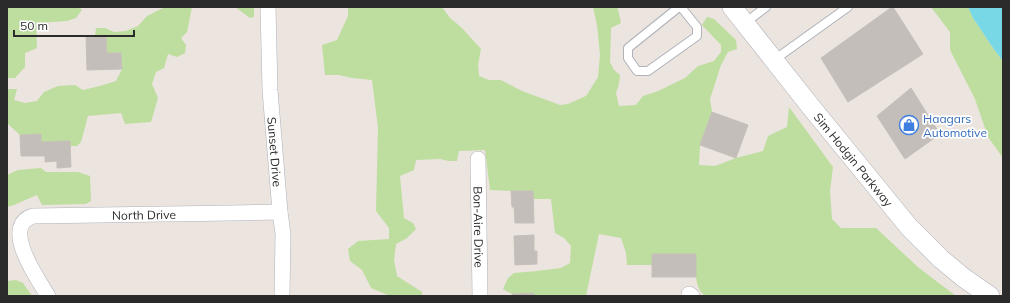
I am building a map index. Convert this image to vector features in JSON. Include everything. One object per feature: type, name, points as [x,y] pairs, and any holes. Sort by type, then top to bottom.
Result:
[{"type":"street","name":"Sunset Drive","points":[[268,7],[270,90],[283,234],[282,296]]},
{"type":"street","name":"Sim Hodgin Parkway","points":[[732,7],[909,227],[941,259],[964,278],[990,296]]},
{"type":"street","name":"Bon-Aire Drive","points":[[478,159],[480,296]]},
{"type":"street","name":"North Drive","points":[[13,230],[20,226],[23,220],[33,216],[280,212]]},
{"type":"street","points":[[13,230],[26,259],[48,296]]},
{"type":"lane","points":[[680,7],[697,27],[697,36],[648,71],[637,71],[628,58],[628,48],[680,7]]},
{"type":"lane","points":[[745,23],[766,7]]},
{"type":"lane","points":[[774,60],[848,7]]},
{"type":"green space","points":[[7,7],[79,7],[82,10],[76,18],[67,21],[36,23],[37,48],[25,53],[25,67],[15,78],[7,78]]},
{"type":"green space","points":[[165,7],[192,7],[187,32],[181,38],[186,45],[185,53],[177,57],[168,54],[164,68],[156,72],[152,84],[158,98],[151,122],[125,124],[121,113],[88,116],[81,142],[77,146],[70,146],[70,141],[41,142],[41,134],[20,135],[7,123],[7,89],[17,89],[14,100],[25,103],[37,101],[44,92],[58,86],[75,85],[83,90],[116,81],[122,69],[121,53],[107,53],[106,36],[95,36],[96,28],[105,28],[114,32],[126,31],[138,26],[147,16]]},
{"type":"green space","points":[[235,7],[254,7],[254,17],[250,18]]},
{"type":"green space","points":[[348,7],[442,7],[450,18],[461,27],[481,49],[478,65],[479,76],[489,80],[501,80],[522,91],[560,105],[568,104],[586,96],[598,77],[600,55],[597,25],[593,7],[616,7],[618,9],[621,23],[611,28],[610,62],[614,70],[620,75],[616,93],[619,106],[636,105],[643,96],[658,91],[685,78],[698,66],[714,61],[721,52],[721,45],[702,25],[707,17],[714,19],[736,40],[737,49],[728,52],[721,65],[710,99],[712,112],[700,145],[699,165],[715,166],[736,158],[763,151],[768,136],[787,127],[789,107],[833,167],[830,191],[832,219],[841,228],[876,228],[919,268],[956,296],[705,296],[701,292],[697,282],[696,254],[653,254],[652,265],[627,265],[626,253],[621,238],[599,234],[586,296],[534,296],[534,293],[512,294],[503,289],[508,278],[514,273],[561,268],[570,263],[571,246],[564,238],[555,233],[551,199],[533,199],[533,191],[490,190],[485,150],[459,151],[457,161],[440,159],[416,160],[414,170],[400,176],[404,218],[413,223],[416,229],[407,238],[396,244],[394,260],[397,276],[422,292],[422,296],[390,296],[371,288],[362,270],[350,261],[348,249],[358,241],[389,239],[389,228],[376,211],[378,128],[372,80],[339,75],[325,75],[322,45],[337,40],[348,16]]},
{"type":"green space","points":[[931,7],[968,7],[973,18],[1003,61],[1003,158],[988,137],[975,99],[950,50],[950,32]]},
{"type":"green space","points":[[41,168],[46,172],[78,172],[90,176],[91,201],[86,204],[42,205],[37,195],[7,207],[7,175],[18,170]]},
{"type":"green space","points":[[16,280],[23,283],[32,296],[7,296],[7,281]]},
{"type":"water","points":[[968,7],[1003,7],[1003,61],[973,18]]},
{"type":"building","points":[[892,7],[923,54],[848,102],[821,58]]},
{"type":"building","points":[[86,36],[106,36],[107,53],[121,53],[122,69],[87,70]]},
{"type":"building","name":"Haagars Automotive","points":[[911,88],[940,134],[905,159],[877,116]]},
{"type":"building","points":[[712,112],[748,125],[736,158],[700,145]]},
{"type":"building","points":[[41,134],[41,142],[70,141],[71,167],[57,168],[57,161],[45,162],[45,156],[21,156],[20,135]]},
{"type":"building","points":[[511,191],[533,191],[534,223],[515,223]]},
{"type":"building","points":[[534,235],[534,251],[537,251],[537,264],[515,265],[514,236]]},
{"type":"building","points":[[652,254],[696,254],[696,277],[652,277]]},
{"type":"building","points":[[534,293],[534,296],[513,296],[512,294]]},
{"type":"place","name":"Haagars Automotive","points":[[909,125]]}]
